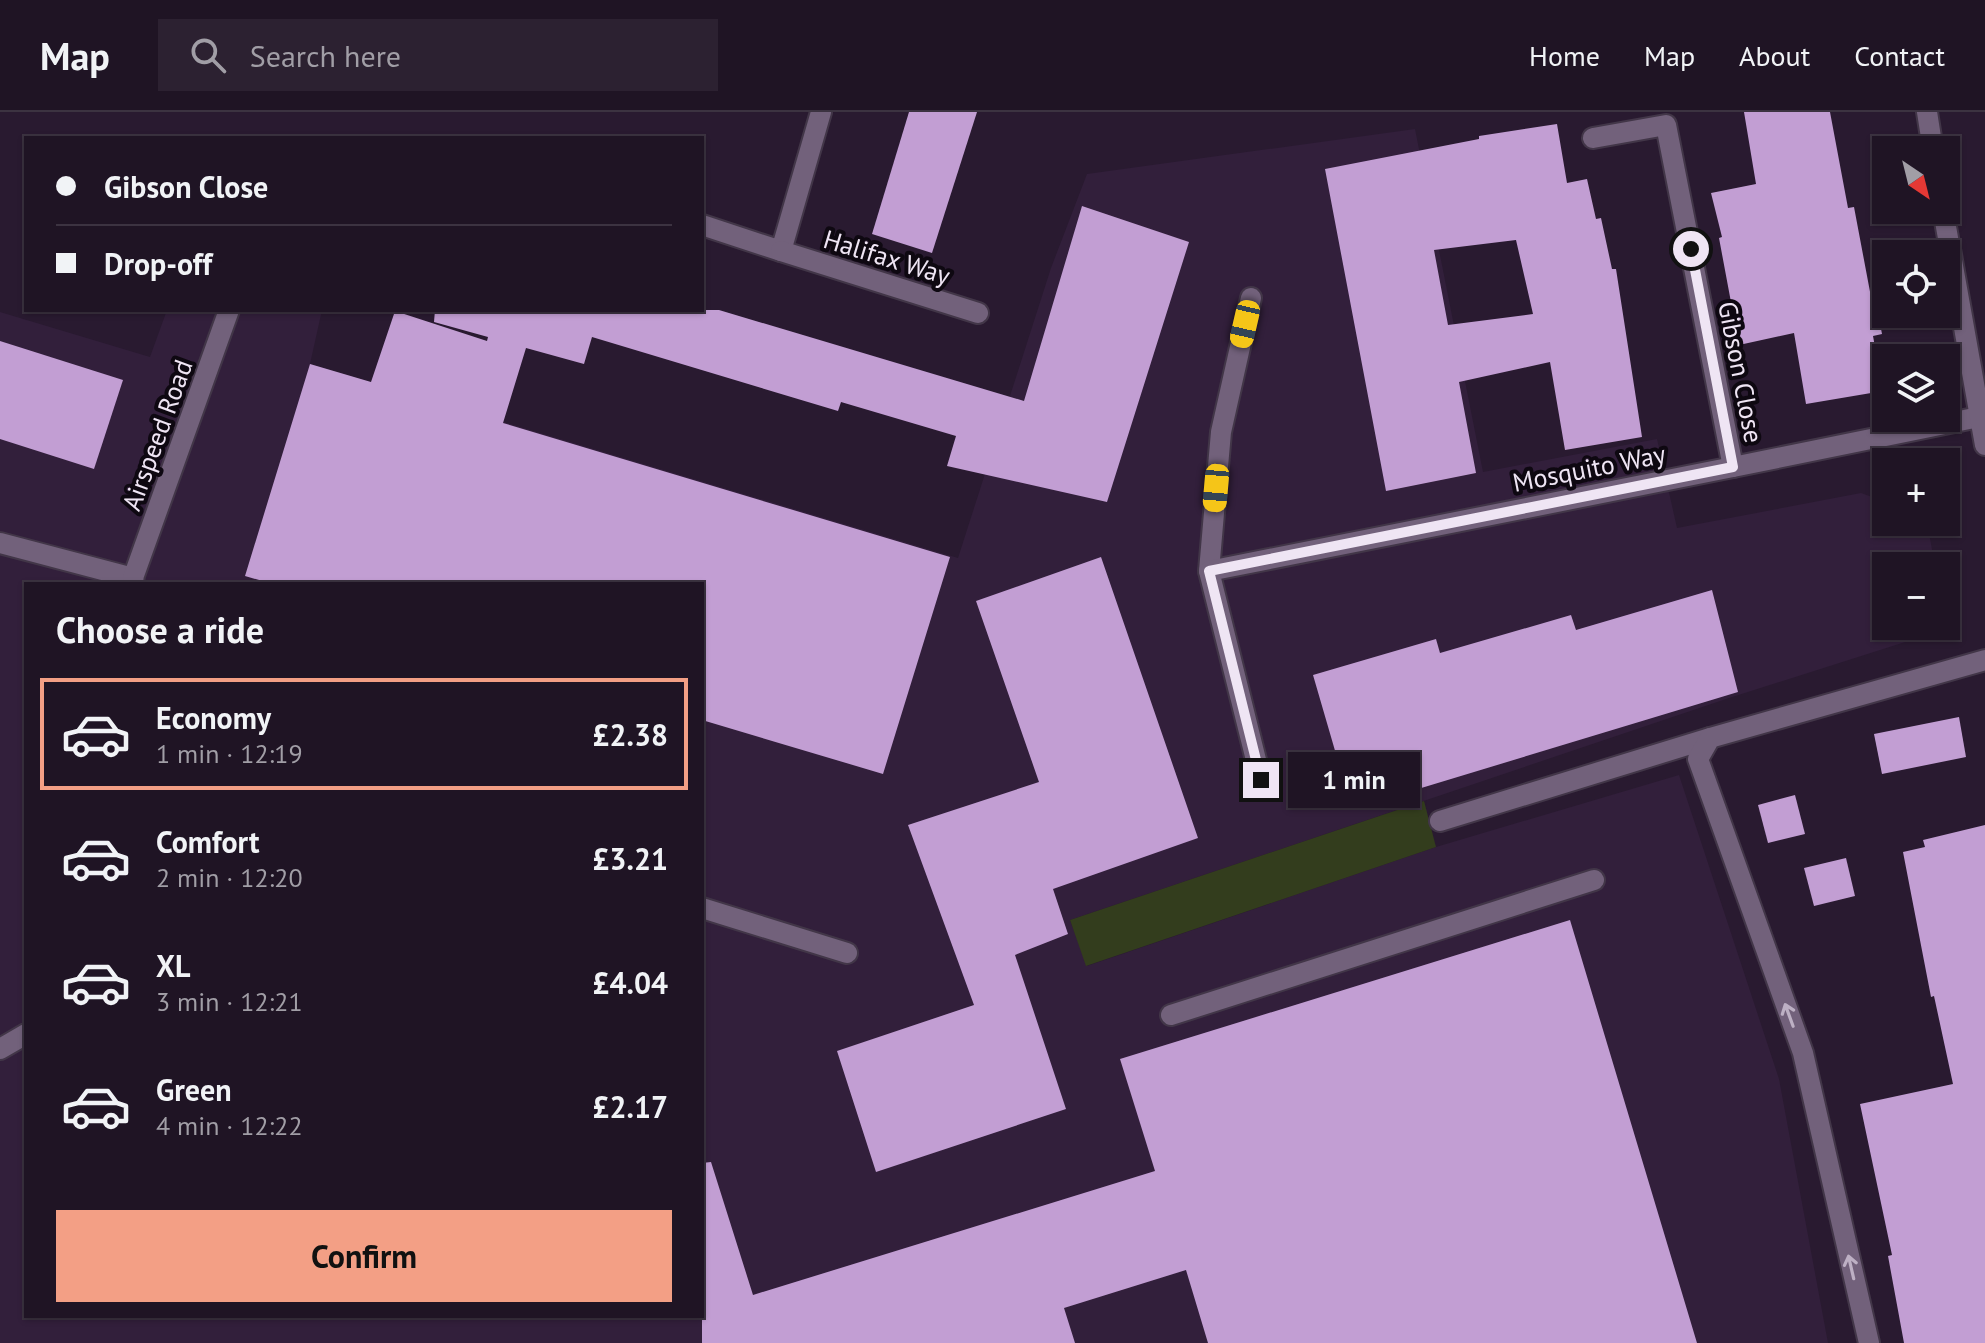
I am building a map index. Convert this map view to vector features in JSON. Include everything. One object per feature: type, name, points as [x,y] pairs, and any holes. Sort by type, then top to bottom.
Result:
[{"type":"street","name":"Halifax Way","points":[[781,251],[821,112]]},
{"type":"street","points":[[1927,112],[1931,136]]},
{"type":"street","name":"Gibson Close","points":[[1593,138],[1666,125],[1733,467]]},
{"type":"street","points":[[1946,224],[1983,432]]},
{"type":"street","name":"Halifax Way","points":[[704,226],[978,313]]},
{"type":"street","points":[[1251,298],[1221,432],[1209,571],[1261,780]]},
{"type":"street","name":"Airspeed Road","points":[[0,543],[134,581],[228,312]]},
{"type":"street","name":"Mosquito Way","points":[[1209,571],[1733,467],[1983,432]]},
{"type":"street","points":[[1440,821],[1710,738],[1985,660]]},
{"type":"street","points":[[1710,738],[1698,759],[1803,1053],[1869,1343]]},
{"type":"street","points":[[1171,1015],[1594,880]]},
{"type":"street","points":[[704,909],[847,953]]},
{"type":"street","points":[[0,1049],[24,1035]]},
{"type":"shaded area","points":[[1415,129],[1483,472],[1657,439],[1677,528],[1861,493],[1872,497],[1872,536],[1930,536],[1932,552],[1872,552],[1872,640],[1911,640],[1729,698],[1070,920],[1087,966],[1436,847],[1679,775],[1779,1079],[1828,1343],[0,1343],[0,312],[150,357],[166,312],[322,312],[310,364],[958,558],[1051,268],[1087,174]]},
{"type":"green space","points":[[1424,801],[1436,847],[1086,966],[1070,920]]},
{"type":"building","points":[[909,112],[977,112],[932,253],[872,234]]},
{"type":"building","points":[[1744,112],[1830,112],[1848,208],[1854,207],[1872,297],[1872,328],[1881,328],[1882,334],[1873,336],[1872,393],[1806,404],[1794,333],[1739,345],[1719,238],[1722,237],[1711,193],[1756,184]]},
{"type":"building","points":[[1557,124],[1567,183],[1587,179],[1596,219],[1601,218],[1612,269],[1616,269],[1642,437],[1565,450],[1550,362],[1459,382],[1476,473],[1386,491],[1325,169],[1479,139],[1479,136]],"holes":[[[1516,240],[1533,314],[1448,325],[1434,250]]]},
{"type":"building","points":[[1082,206],[1189,242],[1107,502],[947,466],[956,436],[841,402],[838,411],[592,337],[584,364],[526,348],[503,423],[950,557],[883,774],[704,721],[704,582],[266,582],[245,576],[310,364],[371,382],[395,312],[487,341],[488,337],[434,322],[435,312],[719,310],[1024,401]]},
{"type":"building","points":[[0,341],[123,380],[94,469],[0,439]]},
{"type":"building","points":[[1101,557],[1198,838],[1053,889],[1068,934],[1015,955],[1066,1109],[876,1172],[837,1051],[974,1005],[908,825],[1039,782],[976,601]]},
{"type":"building","points":[[1712,590],[1738,692],[1352,809],[1313,675],[1436,639],[1440,653],[1571,615],[1576,630]]},
{"type":"building","points":[[1959,717],[1966,757],[1882,774],[1874,734]]},
{"type":"building","points":[[1795,795],[1805,834],[1768,843],[1758,805]]},
{"type":"building","points":[[1985,825],[1985,1343],[1904,1343],[1888,1256],[1892,1255],[1860,1104],[1953,1084],[1934,996],[1931,997],[1903,852],[1925,847],[1923,840]]},
{"type":"building","points":[[1846,858],[1855,896],[1814,906],[1804,868]]},
{"type":"building","points":[[1570,920],[1697,1343],[1208,1343],[1186,1270],[1064,1308],[1075,1343],[702,1343],[704,1163],[711,1162],[753,1295],[1155,1171],[1120,1059]]},
{"type":"route","points":[[1261,780],[1209,571],[1733,467],[1691,249]]}]
